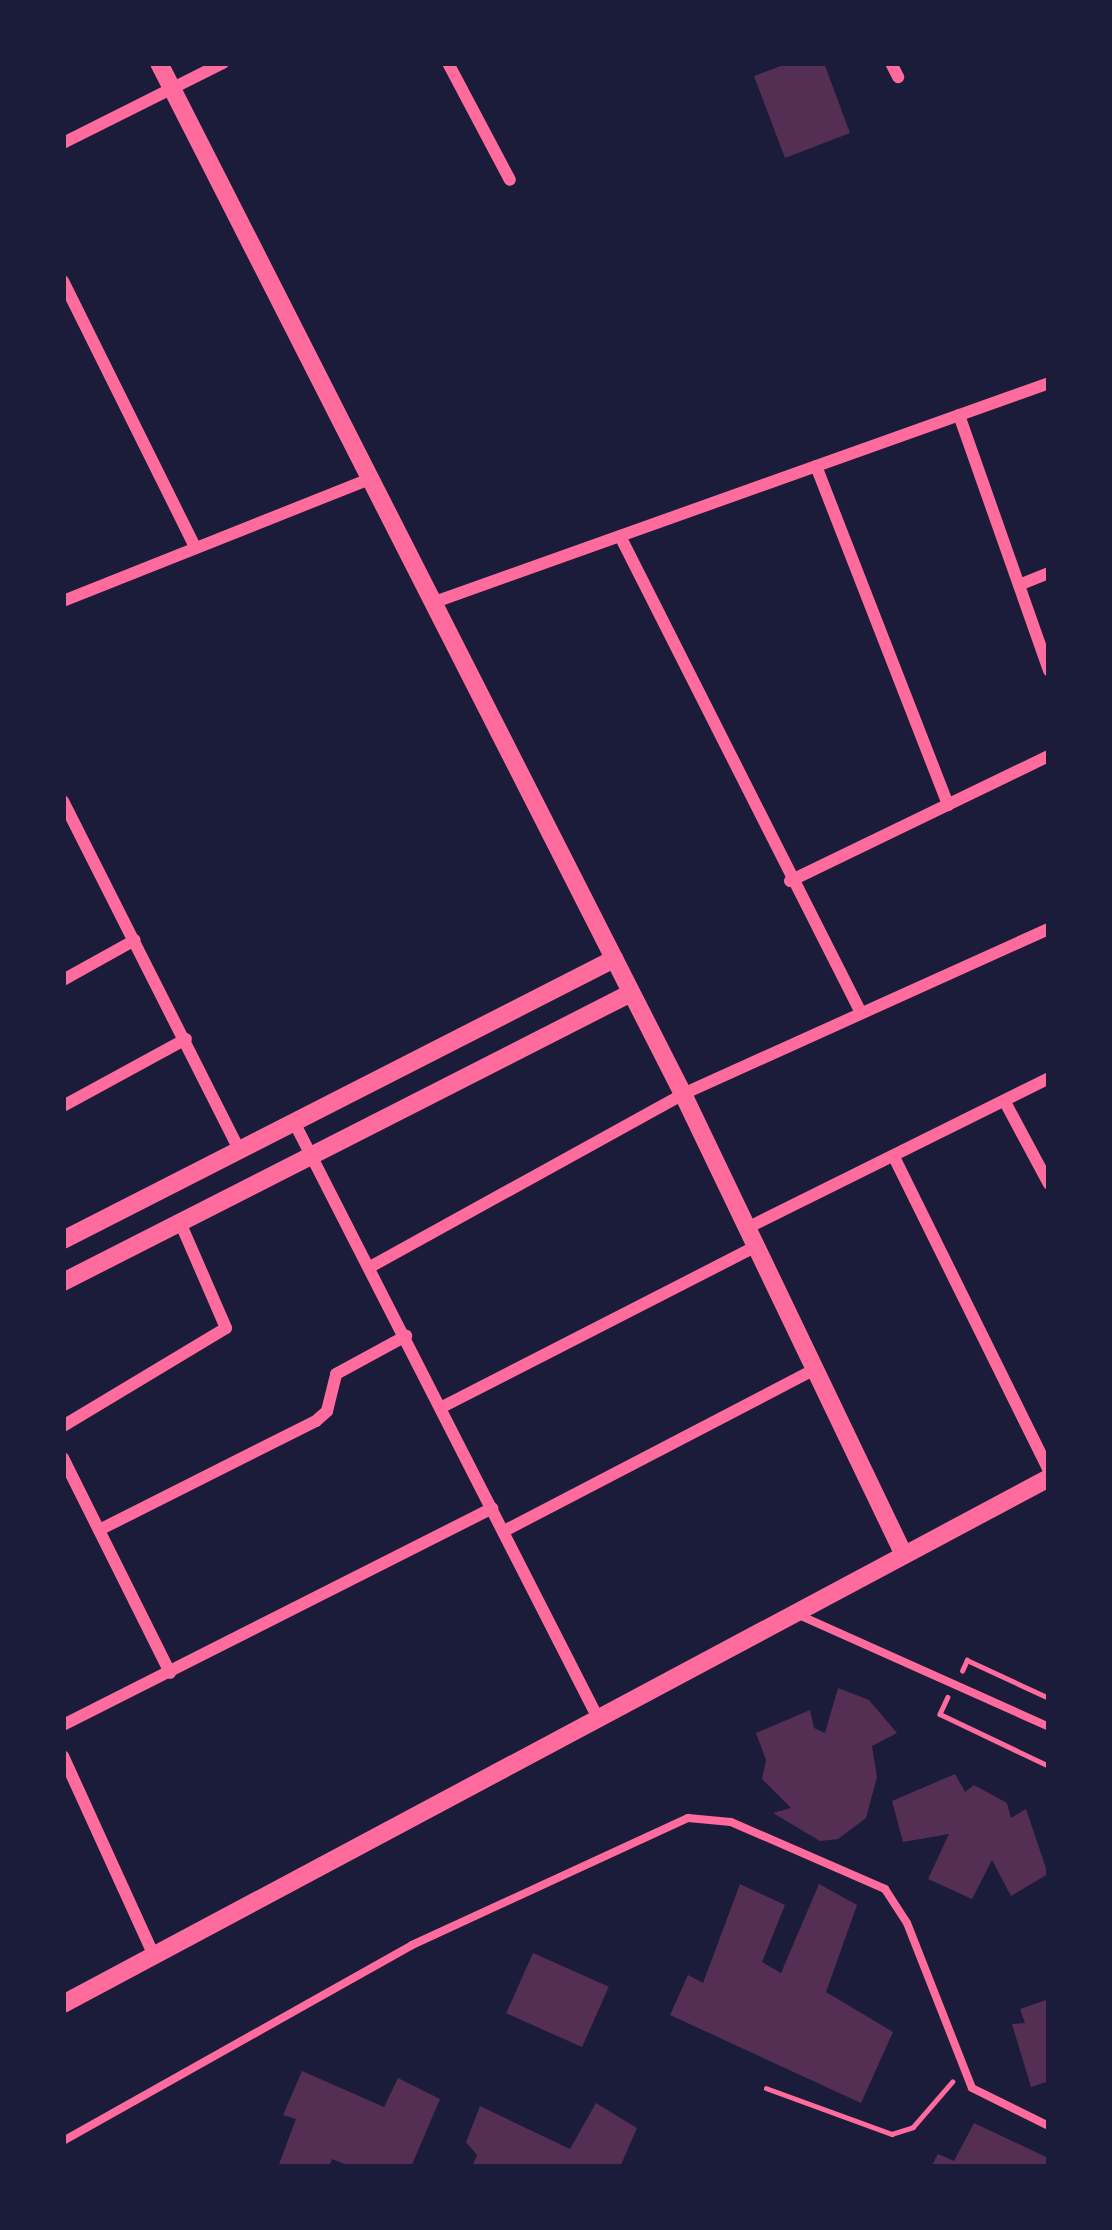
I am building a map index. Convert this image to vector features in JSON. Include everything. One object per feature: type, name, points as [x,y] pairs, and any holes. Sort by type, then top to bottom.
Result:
[{"type":"street","points":[[159,63],[754,1236],[904,1555]]},
{"type":"street","points":[[63,143],[223,63]]},
{"type":"street","points":[[448,63],[510,180]]},
{"type":"street","points":[[891,63],[898,77]]},
{"type":"street","points":[[63,280],[194,545]]},
{"type":"street","points":[[432,603],[1049,383]]},
{"type":"street","points":[[959,415],[1049,671]]},
{"type":"street","points":[[816,466],[948,805]]},
{"type":"street","points":[[63,601],[369,479]]},
{"type":"street","points":[[620,536],[860,1011]]},
{"type":"street","points":[[1019,585],[1049,573]]},
{"type":"street","points":[[790,880],[1049,756]]},
{"type":"street","points":[[63,801],[238,1148]]},
{"type":"street","points":[[370,1267],[683,1094],[1049,929]]},
{"type":"street","points":[[63,980],[135,940]]},
{"type":"street","points":[[63,1240],[614,959]]},
{"type":"street","points":[[63,1282],[631,993]]},
{"type":"street","points":[[63,1106],[186,1039]]},
{"type":"street","points":[[444,1406],[894,1157],[1049,1078]]},
{"type":"street","points":[[1005,1102],[1049,1184]]},
{"type":"street","points":[[293,1120],[444,1406],[599,1720]]},
{"type":"street","points":[[63,2004],[799,1615],[1049,1474],[894,1157]]},
{"type":"street","points":[[63,1426],[226,1328],[180,1222]]},
{"type":"street","points":[[99,1531],[316,1421],[327,1411],[336,1374],[406,1336]]},
{"type":"street","points":[[503,1531],[817,1369]]},
{"type":"street","points":[[63,1458],[170,1673]]},
{"type":"street","points":[[63,1725],[492,1508]]},
{"type":"street","points":[[63,1756],[154,1955]]},
{"type":"lane","points":[[799,1615],[1049,1727]]},
{"type":"lane","points":[[63,2141],[412,1946],[688,1818],[731,1822],[885,1889],[907,1923],[961,2071],[994,2102],[1049,2126]]},
{"type":"path","points":[[766,2088],[892,2134],[913,2127],[961,2071]]},
{"type":"building","points":[[789,63],[824,63],[850,133],[785,158],[754,76]]},
{"type":"building","points":[[838,1688],[869,1700],[897,1733],[872,1746],[877,1777],[866,1818],[838,1839],[820,1841],[773,1813],[791,1808],[762,1779],[766,1760],[756,1733],[810,1710],[814,1728],[825,1733]]},
{"type":"building","points":[[955,1774],[965,1792],[974,1785],[1007,1803],[1011,1818],[1026,1809],[1048,1874],[1011,1896],[992,1860],[972,1899],[928,1879],[949,1834],[903,1842],[892,1801]]},
{"type":"building","points":[[740,1884],[785,1905],[762,1962],[781,1973],[819,1884],[857,1905],[826,1992],[893,2032],[861,2103],[670,2015],[688,1975],[703,1983]]},
{"type":"building","points":[[533,1953],[609,1987],[582,2047],[506,2013]]},
{"type":"building","points":[[1049,1999],[1049,2081],[1031,2087],[1012,2024],[1025,2023],[1020,2009]]},
{"type":"building","points":[[302,2071],[384,2107],[398,2078],[440,2099],[411,2167],[352,2167],[332,2159],[329,2167],[278,2167],[296,2119],[283,2115]]},
{"type":"building","points":[[596,2103],[637,2128],[620,2167],[472,2167],[477,2155],[466,2142],[480,2106],[570,2149]]},
{"type":"building","points":[[974,2123],[1048,2158],[1044,2167],[931,2167],[938,2154],[954,2161]]}]
